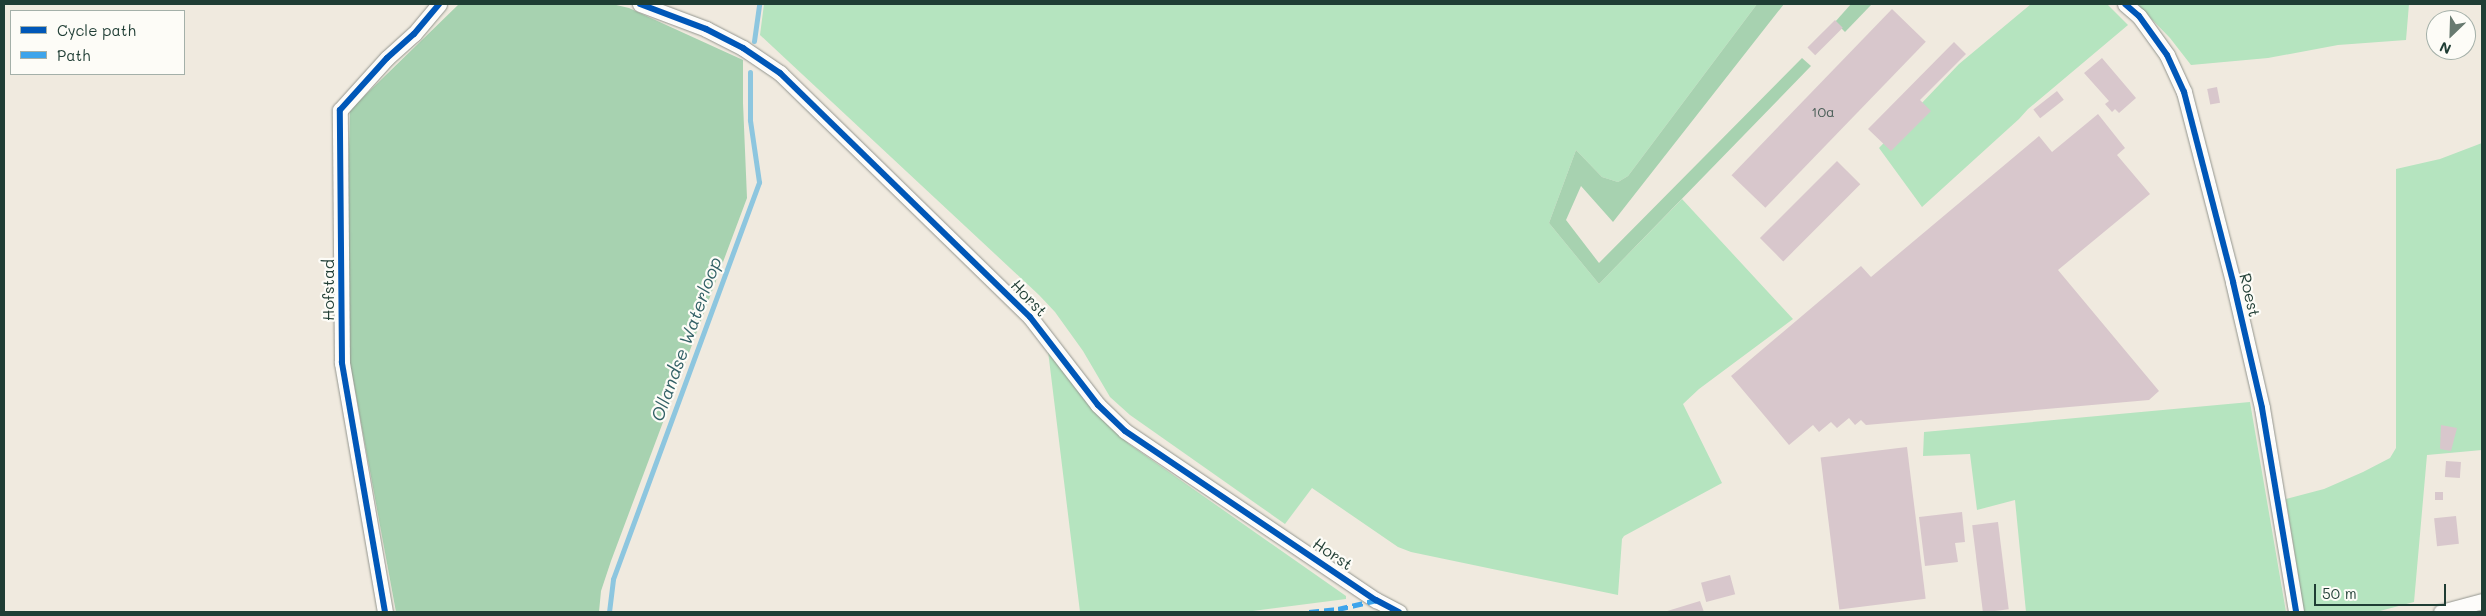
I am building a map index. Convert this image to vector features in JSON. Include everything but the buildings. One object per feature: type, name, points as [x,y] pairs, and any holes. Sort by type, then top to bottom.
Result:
[{"type":"street","name":"Horst","points":[[640,4],[706,29],[743,48],[780,73],[1030,317],[1098,405],[1125,431],[1376,600],[1399,612]]},
{"type":"street","name":"Roest","points":[[2125,4],[2139,16],[2167,55],[2184,92],[2233,282],[2262,408],[2296,612]]},
{"type":"street","name":"Hofstad","points":[[385,612],[342,363],[340,110],[387,58],[414,34],[437,5]]},
{"type":"street","points":[[2441,612],[2482,601]]},
{"type":"green space","points":[[459,4],[612,4],[629,8],[743,60],[747,198],[611,561],[601,591],[599,612],[396,612],[350,363],[347,329],[347,232],[350,110]]},
{"type":"green space","points":[[764,4],[1757,4],[1628,176],[1618,182],[1602,177],[1576,150],[1549,223],[1599,284],[1682,199],[1793,319],[1699,389],[1683,404],[1722,483],[1624,536],[1622,539],[1618,595],[1411,552],[1398,547],[1312,488],[1285,524],[1130,415],[1110,397],[1083,351],[1055,312],[1039,295],[760,35]]},
{"type":"green space","points":[[1757,4],[1784,4],[1613,222],[1581,186],[1566,220],[1599,263],[1802,58],[1811,66],[1599,284],[1549,223],[1576,150],[1602,177],[1618,182],[1628,176]]},
{"type":"green space","points":[[1851,4],[1872,4],[1845,32],[1835,22]]},
{"type":"green space","points":[[2031,4],[2107,4],[2128,25],[2028,109],[1922,207],[1879,148],[1959,64]]},
{"type":"green space","points":[[2137,4],[2409,4],[2406,40],[2338,45],[2268,58],[2191,65],[2170,38]]},
{"type":"green space","points":[[2482,143],[2482,450],[2427,455],[2414,602],[2376,612],[2304,612],[2286,499],[2324,489],[2363,472],[2390,458],[2396,448],[2396,169],[2440,159]]},
{"type":"green space","points":[[1048,351],[1096,414],[1129,444],[1346,596],[1346,599],[1245,612],[1080,612]]},
{"type":"green space","points":[[2250,402],[2286,612],[2026,612],[2015,500],[1977,510],[1970,454],[1923,456],[1924,432]]},
{"type":"waterway","name":"Ollandse Waterloop","points":[[754,41],[759,4]]},
{"type":"waterway","name":"Ollandse Waterloop","points":[[609,612],[613,579],[759,182],[750,120],[750,72]]},
{"type":"marked path","points":[[1309,612],[1338,609],[1376,600]]},
{"type":"cycle path","points":[[385,612],[342,363],[340,110],[387,58],[414,34],[439,4]]},
{"type":"cycle path","points":[[640,4],[706,29],[743,48],[780,73],[1030,317],[1098,405],[1125,431],[1376,600],[1399,612]]},
{"type":"cycle path","points":[[2125,4],[2139,16],[2167,55],[2184,92],[2233,282],[2262,408],[2296,612]]}]
